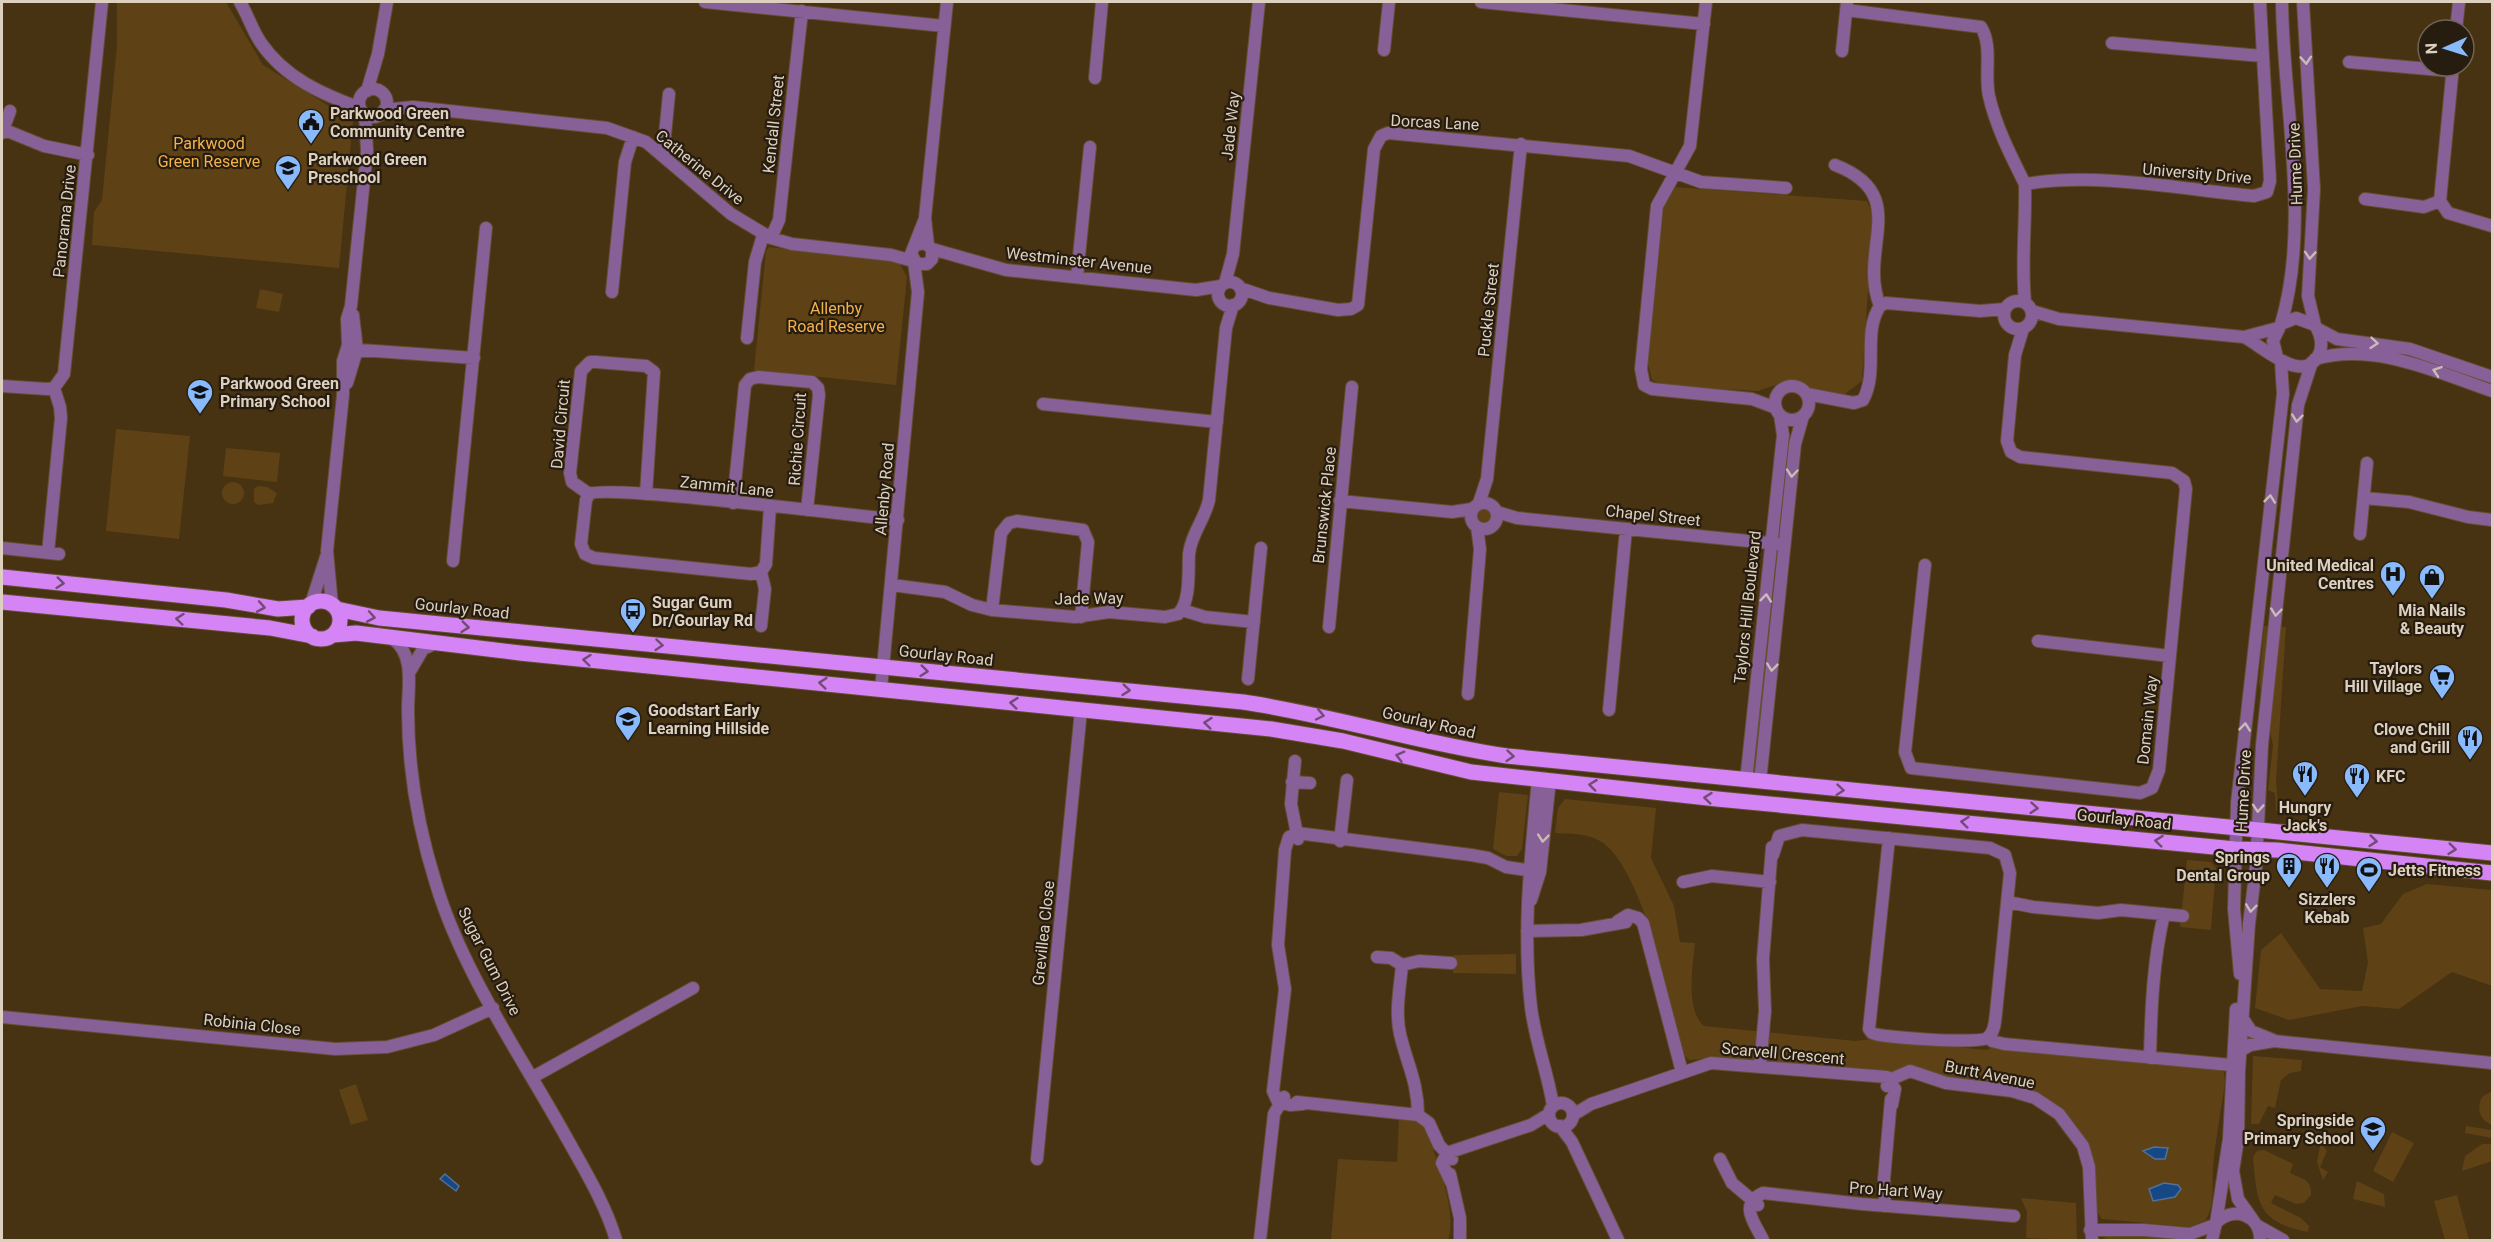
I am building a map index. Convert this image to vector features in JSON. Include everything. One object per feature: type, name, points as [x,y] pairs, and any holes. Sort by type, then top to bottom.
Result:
[{"type":"main road","points":[[2,577],[226,600],[278,609],[310,606],[322,602],[334,607],[339,626],[333,635],[323,639],[270,628],[2,602]]},
{"type":"main road","points":[[310,606],[303,623],[312,636]]},
{"type":"main road","name":"Gourlay Road","points":[[334,607],[379,618],[1271,706],[1354,722],[1451,747],[1507,756],[2493,853]]},
{"type":"main road","name":"Gourlay Road","points":[[333,635],[356,633],[434,644],[1308,734],[1435,765],[1544,780],[2493,873]]},
{"type":"main road","points":[[1082,710],[1084,686]]},
{"type":"main road","points":[[1544,780],[1547,759]]},
{"type":"main road","points":[[1751,802],[1753,782]]},
{"type":"street","name":"Panorama Drive","points":[[54,388],[61,381],[66,366],[102,2]]},
{"type":"street","points":[[240,2],[260,42],[285,71],[362,111],[382,103]]},
{"type":"street","points":[[367,151],[359,101],[365,92],[378,54],[387,2]]},
{"type":"street","points":[[705,2],[944,26]]},
{"type":"street","name":"Allenby Road","points":[[882,689],[947,2]]},
{"type":"street","points":[[1095,78],[1102,2]]},
{"type":"street","name":"Jade Way","points":[[1231,285],[1258,2]]},
{"type":"street","points":[[1384,50],[1389,2]]},
{"type":"street","points":[[1481,2],[1704,24]]},
{"type":"street","points":[[1706,2],[1694,128],[1690,146],[1657,206],[1641,369],[1644,385],[1652,389],[1752,399],[1793,386],[1807,394],[1834,401],[1854,403],[1863,399],[1870,387],[1874,320],[1880,306],[1873,286],[1877,201],[1868,183],[1855,173],[1835,165]]},
{"type":"street","name":"University Drive","points":[[2025,184],[2058,179],[2088,179],[2254,196],[2267,192],[2270,181],[2260,2]]},
{"type":"street","name":"Hume Drive","points":[[2279,326],[2288,296],[2294,226],[2282,2]]},
{"type":"street","name":"Hume Drive","points":[[2303,2],[2314,189],[2308,296],[2316,327]]},
{"type":"street","points":[[2457,18],[2459,2]]},
{"type":"street","points":[[1842,51],[1847,6],[1982,27],[1987,43],[1989,95],[2006,146],[2025,184],[2022,276],[2018,315]]},
{"type":"street","name":"Kendall Street","points":[[747,338],[755,262],[767,237],[779,220],[802,11]]},
{"type":"street","points":[[2112,44],[2262,56]]},
{"type":"street","points":[[310,606],[327,551],[343,395],[343,361],[352,349],[347,319],[351,306],[367,151],[382,103],[378,54]]},
{"type":"street","points":[[2349,62],[2416,67]]},
{"type":"street","points":[[2452,78],[2440,201],[2448,213],[2493,226]]},
{"type":"street","points":[[333,96],[365,92],[382,103]]},
{"type":"street","points":[[663,154],[669,94]]},
{"type":"street","name":"Catherine Drive","points":[[382,103],[607,128],[633,136],[663,154],[731,214],[767,237],[811,247],[891,255],[922,254]]},
{"type":"street","points":[[10,111],[3,131],[44,146],[88,156]]},
{"type":"street","name":"Dorcas Lane","points":[[1231,285],[1269,298],[1338,310],[1352,309],[1358,305],[1374,149],[1381,136],[1388,133],[1629,156],[1645,159],[1701,182],[1785,188]]},
{"type":"street","points":[[612,292],[625,162],[633,136]]},
{"type":"street","name":"Puckle Street","points":[[1484,516],[1521,144]]},
{"type":"street","points":[[1077,276],[1090,147]]},
{"type":"street","points":[[2365,199],[2424,207],[2440,201]]},
{"type":"street","points":[[453,561],[486,228]]},
{"type":"street","name":"Westminster Avenue","points":[[922,254],[959,258],[1006,270],[1196,290],[1231,285]]},
{"type":"street","points":[[1228,303],[1241,296],[1231,285],[1218,293],[1228,303],[1209,500],[1190,550],[1182,610],[1205,617],[1254,622]]},
{"type":"street","name":"Westminster Avenue","points":[[1196,290],[1228,303]]},
{"type":"street","name":"Dorcas Lane","points":[[1228,303],[1269,298]]},
{"type":"street","points":[[1880,306],[1893,302],[2244,337],[2296,318],[2337,339],[2410,349],[2493,377]]},
{"type":"street","name":"Domain Way","points":[[1925,565],[1905,753],[1909,765],[1915,770],[2146,792],[2157,781],[2186,489],[2184,481],[2172,473],[2014,455],[2007,441],[2018,315]]},
{"type":"street","points":[[2279,326],[2273,341],[2279,359]]},
{"type":"street","points":[[2313,361],[2321,345],[2316,327]]},
{"type":"street","points":[[2244,337],[2292,366],[2300,367],[2340,353],[2398,360],[2493,391]]},
{"type":"street","points":[[352,349],[474,358]]},
{"type":"street","name":"Hume Drive","points":[[2212,1240],[2229,1131],[2231,1065],[2240,972],[2234,909],[2236,828],[2274,456],[2283,394],[2279,359]]},
{"type":"street","name":"Hume Drive","points":[[2255,1223],[2238,1200],[2233,1177],[2238,1139],[2240,1051],[2262,745],[2298,405],[2313,361]]},
{"type":"street","name":"David Circuit","points":[[589,494],[572,483],[570,473],[581,371],[590,362],[646,366],[654,372],[656,379],[645,494]]},
{"type":"street","name":"Richie Circuit","points":[[733,503],[745,385],[750,379],[758,377],[812,382],[818,388],[819,395],[807,510]]},
{"type":"street","points":[[2,386],[54,388],[61,418],[54,553],[2,548]]},
{"type":"street","name":"Brunswick Place","points":[[1329,627],[1352,387]]},
{"type":"street","points":[[1778,392],[1778,412]]},
{"type":"street","points":[[1806,413],[1807,394]]},
{"type":"street","points":[[1752,399],[1794,420],[1834,401]]},
{"type":"street","points":[[1043,404],[1217,422]]},
{"type":"street","name":"Taylors Hill Boulevard","points":[[1753,782],[1783,435],[1778,412]]},
{"type":"street","name":"Taylors Hill Boulevard","points":[[1753,782],[1786,545],[1795,444],[1806,413]]},
{"type":"street","points":[[2360,534],[2367,463]]},
{"type":"street","name":"Zammit Lane","points":[[589,494],[599,490],[898,519]]},
{"type":"street","points":[[589,494],[586,500],[581,544],[585,554],[617,561],[751,574],[761,572]]},
{"type":"street","points":[[2364,498],[2409,502],[2468,517],[2493,520]]},
{"type":"street","name":"Chapel Street","points":[[1340,501],[1786,545]]},
{"type":"street","points":[[761,626],[765,589],[761,572],[766,564],[770,507]]},
{"type":"street","points":[[1468,694],[1484,516]]},
{"type":"street","points":[[992,610],[1001,533],[1010,523],[1017,521],[1083,530],[1088,543],[1081,617]]},
{"type":"street","points":[[1610,710],[1626,529]]},
{"type":"street","points":[[1248,679],[1261,548]]},
{"type":"street","points":[[327,551],[334,607]]},
{"type":"street","name":"Jade Way","points":[[892,585],[945,592],[972,605],[992,610],[1081,617],[1109,612],[1165,617],[1182,610]]},
{"type":"street","name":"Sugar Gum Drive","points":[[393,639],[403,646],[409,674],[410,764],[426,852],[439,895],[459,942],[493,1008],[605,1210],[616,1240]]},
{"type":"street","points":[[2038,641],[2169,656]]},
{"type":"street","points":[[409,674],[412,664],[423,649],[434,644]]},
{"type":"street","name":"Grevillea Close","points":[[1037,1159],[1082,710]]},
{"type":"street","points":[[1260,1240],[1274,1114],[1281,1099],[1277,1072],[1285,988],[1278,945],[1286,864],[1291,848],[1298,837],[1291,804],[1295,761]]},
{"type":"street","points":[[1340,840],[1347,780]]},
{"type":"street","points":[[1544,780],[1528,910],[1531,1011],[1549,1083],[1561,1115],[1618,1240]]},
{"type":"street","points":[[1292,782],[1310,783]]},
{"type":"street","points":[[1760,1067],[1765,1011],[1763,959],[1773,855],[1779,836],[1802,830],[1990,848],[2005,855],[2010,873],[1992,1038]]},
{"type":"street","points":[[1298,837],[1472,855],[1488,858],[1506,867],[1534,871]]},
{"type":"street","points":[[1888,838],[1872,1000],[1877,1027],[1896,1036],[1968,1042],[1992,1038],[2015,1044],[2231,1065]]},
{"type":"street","points":[[1683,882],[1712,876],[1770,882]]},
{"type":"street","points":[[2007,905],[2098,913],[2121,910],[2183,916]]},
{"type":"street","points":[[2147,1058],[2161,914]]},
{"type":"street","points":[[1527,931],[1581,930],[1618,921],[1634,923],[1648,943],[1682,1072]]},
{"type":"street","points":[[1377,957],[1391,958],[1402,965],[1419,961],[1451,963]]},
{"type":"street","points":[[1402,965],[1398,1001],[1400,1033],[1418,1090],[1418,1115]]},
{"type":"street","points":[[533,1077],[693,988]]},
{"type":"street","name":"Robinia Close","points":[[2,1017],[335,1049],[387,1047],[434,1035],[493,1008]]},
{"type":"street","points":[[2243,1019],[2251,1031],[2274,1041]]},
{"type":"street","points":[[2240,1051],[2250,1045],[2274,1041],[2493,1063]]},
{"type":"street","name":"Scarvell Crescent","points":[[1450,1156],[1531,1125],[1711,1063],[1870,1078],[1890,1083]]},
{"type":"street","name":"Burtt Avenue","points":[[1890,1083],[1919,1075],[1967,1087],[2012,1091],[2035,1098],[2059,1114],[2083,1146],[2089,1167],[2092,1186],[2091,1231]]},
{"type":"street","points":[[1882,1206],[1892,1105],[1890,1083]]},
{"type":"street","points":[[1281,1099],[1303,1104],[1418,1115],[1429,1123],[1439,1145],[1450,1156],[1449,1170],[1460,1218],[1460,1240]]},
{"type":"street","points":[[1720,1159],[1732,1183],[1755,1203],[1749,1216],[1761,1236]]},
{"type":"street","name":"Pro Hart Way","points":[[1755,1203],[1776,1196],[2014,1216]]},
{"type":"street","points":[[2091,1231],[2144,1230],[2174,1234],[2197,1233],[2234,1213],[2248,1216],[2255,1223],[2283,1240]]},
{"type":"street","points":[[2255,1223],[2260,1240]]},
{"type":"street","points":[[2174,1234],[2186,1240]]},
{"type":"green space","name":"Parkwood Green Reserve","points":[[117,2],[226,2],[263,65],[353,121],[339,268],[92,245],[94,212],[102,200],[117,46]]},
{"type":"green space","points":[[1674,187],[1867,201],[1873,215],[1862,381],[1842,396],[1820,394],[1800,381],[1787,381],[1758,391],[1667,386],[1652,380],[1648,364],[1664,206]]},
{"type":"green space","name":"Allenby Road Reserve","points":[[769,247],[899,262],[907,277],[896,385],[754,370],[766,251]]},
{"type":"green space","points":[[260,289],[283,294],[279,312],[256,308]]},
{"type":"green space","points":[[116,429],[190,436],[179,539],[106,531]]},
{"type":"green space","points":[[226,448],[280,453],[277,482],[223,476]]},
{"type":"green space","points":[[233,482],[241,485],[244,493],[241,501],[233,504],[225,501],[222,493],[225,485]]},
{"type":"green space","points":[[258,486],[267,487],[277,493],[273,503],[258,505],[254,502],[254,489]]},
{"type":"green space","points":[[1481,508],[1487,508],[1491,515],[1487,522],[1481,522],[1477,518],[1477,512]]},
{"type":"green space","points":[[2264,626],[2286,627],[2276,782],[2279,814],[2276,810],[2275,793],[2268,790],[2273,745],[2259,683]]},
{"type":"green space","points":[[1499,792],[1528,795],[1522,849],[1517,856],[1506,856],[1493,849]]},
{"type":"green space","points":[[1565,799],[1656,808],[1651,858],[1674,906],[1680,942],[1695,943],[1692,999],[1698,1019],[1704,1026],[1855,1041],[1872,1039],[1986,1050],[1997,1046],[2220,1069],[2224,1073],[2225,1083],[2214,1158],[2212,1201],[2206,1220],[2189,1227],[2102,1219],[2097,1212],[2095,1167],[2086,1141],[2062,1109],[2037,1093],[2013,1085],[1968,1081],[1926,1071],[1892,1074],[1724,1058],[1689,1060],[1683,1054],[1653,939],[1629,878],[1615,855],[1600,841],[1584,835],[1555,833],[1558,808]]},
{"type":"green space","points":[[2187,860],[2211,862],[2216,868],[2211,930],[2180,927]]},
{"type":"green space","points":[[2427,884],[2492,890],[2492,986],[2452,972],[2399,1009],[2362,1006],[2289,1020],[2255,1008],[2261,950],[2281,933],[2320,989],[2362,991],[2368,963],[2363,928],[2381,924],[2403,894]]},
{"type":"green space","points":[[1516,954],[1516,974],[1453,973],[1454,955]]},
{"type":"green space","points":[[2253,1056],[2302,1060],[2301,1071],[2290,1073],[2281,1080],[2275,1108],[2268,1106],[2259,1124],[2251,1124]]},
{"type":"green space","points":[[356,1084],[368,1120],[351,1125],[339,1090]]},
{"type":"green space","points":[[2492,1091],[2492,1125],[2482,1117],[2479,1106],[2482,1097]]},
{"type":"green space","points":[[1399,1118],[1421,1119],[1426,1131],[1438,1162],[1447,1197],[1450,1213],[1448,1240],[1331,1240],[1338,1159],[1397,1162]]},
{"type":"green space","points":[[2466,1126],[2492,1130],[2492,1138],[2465,1133]]},
{"type":"green space","points":[[2392,1132],[2414,1143],[2393,1182],[2373,1171]]},
{"type":"green space","points":[[2321,1141],[2327,1151],[2320,1167],[2328,1172],[2323,1180],[2317,1162]]},
{"type":"green space","points":[[2482,1144],[2492,1144],[2492,1161],[2462,1171],[2465,1156]]},
{"type":"green space","points":[[2264,1150],[2293,1164],[2290,1173],[2305,1180],[2310,1186],[2311,1195],[2304,1203],[2296,1204],[2275,1195],[2271,1203],[2301,1218],[2309,1226],[2308,1232],[2278,1223],[2263,1208],[2256,1187],[2253,1157],[2257,1151]]},
{"type":"green space","points":[[2357,1181],[2384,1194],[2385,1207],[2353,1199]]},
{"type":"green space","points":[[2457,1195],[2469,1240],[2445,1240],[2434,1201]]},
{"type":"green space","points":[[2021,1198],[2076,1203],[2077,1240],[2026,1238],[2027,1212]]},
{"type":"green space","points":[[2113,1233],[2171,1239],[2173,1240],[2101,1240]]},
{"type":"water","points":[[2154,1147],[2168,1148],[2165,1159],[2155,1159],[2143,1151]]},
{"type":"water","points":[[445,1174],[459,1186],[456,1191],[440,1179]]},
{"type":"water","points":[[2164,1183],[2178,1185],[2181,1189],[2175,1197],[2153,1201],[2149,1189]]},
{"type":"place","name":"Parkwood Green Community Centre","points":[[311,145]]},
{"type":"place","name":"Parkwood Green Preschool","points":[[288,191]]},
{"type":"place","name":"Parkwood Green Primary School","points":[[200,415]]},
{"type":"place","name":"United Medical Centres","points":[[2393,597]]},
{"type":"place","name":"Mia Nails & Beauty","points":[[2432,600]]},
{"type":"place","name":"Sugar Gum Dr/Gourlay Rd","points":[[633,634]]},
{"type":"place","name":"Taylors Hill Village","points":[[2442,700]]},
{"type":"place","name":"Goodstart Early Learning Hillside","points":[[628,742]]},
{"type":"place","name":"Clove Chill and Grill","points":[[2470,761]]},
{"type":"place","name":"Hungry Jack's","points":[[2305,797]]},
{"type":"place","name":"KFC","points":[[2357,799]]},
{"type":"place","name":"Springs Dental Group","points":[[2289,889]]},
{"type":"place","name":"Sizzlers Kebab","points":[[2327,889]]},
{"type":"place","name":"Jetts Fitness","points":[[2369,893]]},
{"type":"place","name":"Springside Primary School","points":[[2373,1152]]}]
